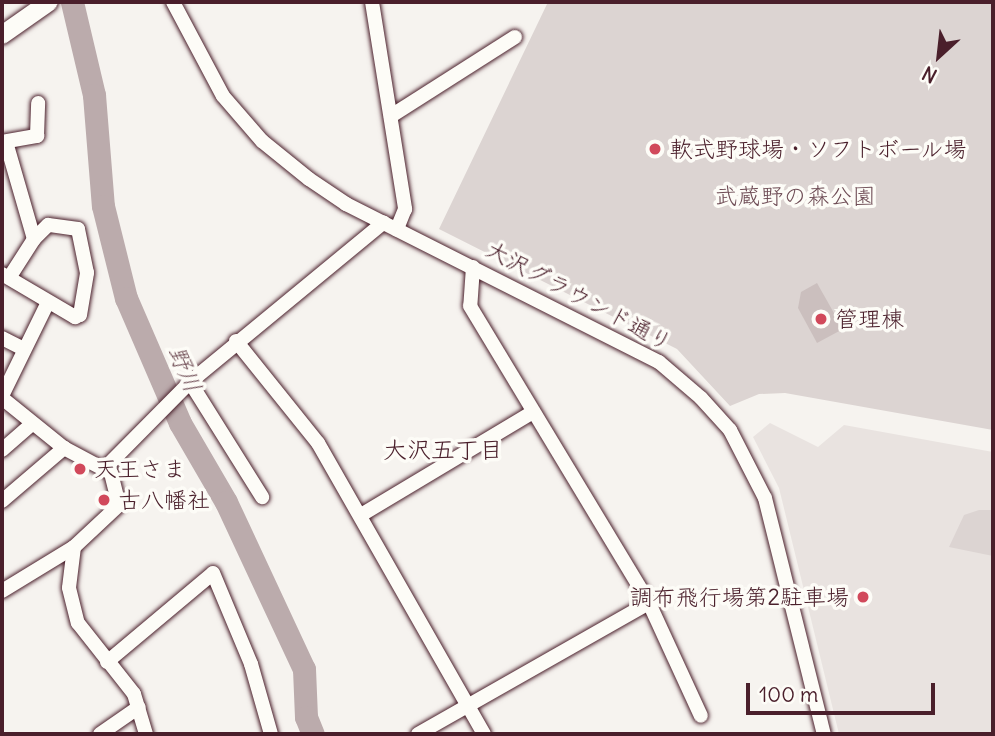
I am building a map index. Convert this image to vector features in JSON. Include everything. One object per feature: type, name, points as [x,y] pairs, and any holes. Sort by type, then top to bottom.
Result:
[{"type":"main road","points":[[2,35],[46,4]]},
{"type":"street","name":"大沢グラウンド通り","points":[[173,2],[207,72],[244,122],[309,179],[391,226],[659,362],[730,430],[770,513],[824,734]]},
{"type":"street","points":[[107,466],[147,422],[236,341],[391,226],[405,209],[372,2]]},
{"type":"street","points":[[391,117],[515,37]]},
{"type":"street","points":[[34,239],[4,142],[37,136],[38,103]]},
{"type":"street","points":[[48,225],[78,229],[87,274],[80,315],[48,302],[5,276],[48,225]]},
{"type":"street","points":[[473,267],[470,306],[649,603],[701,716]]},
{"type":"street","points":[[48,302],[2,397],[30,425],[64,448],[107,466]]},
{"type":"street","points":[[2,338],[24,349]]},
{"type":"street","points":[[236,341],[318,443],[484,734]]},
{"type":"street","points":[[190,383],[262,497]]},
{"type":"street","points":[[361,516],[533,412]]},
{"type":"street","points":[[2,450],[30,425]]},
{"type":"street","points":[[2,501],[64,448]]},
{"type":"street","points":[[2,591],[74,547],[119,505],[107,466]]},
{"type":"street","points":[[74,547],[69,589],[78,623],[139,707],[147,733]]},
{"type":"street","points":[[107,662],[213,573],[251,664],[271,734]]},
{"type":"street","points":[[418,734],[649,603]]},
{"type":"street","points":[[100,734],[139,707]]},
{"type":"shaded area","points":[[770,423],[818,447],[844,425],[993,452],[993,734],[839,734],[779,488],[753,437]]},
{"type":"green space","name":"武蔵野の森公園","points":[[548,2],[993,2],[993,430],[785,393],[759,394],[730,406],[677,349],[439,229]]},
{"type":"green space","points":[[979,510],[993,510],[993,556],[949,547],[964,515]]},
{"type":"building","name":"管理棟","points":[[817,283],[843,329],[817,343],[798,308],[801,292]]},
{"type":"waterway","name":"野川","points":[[72,2],[94,95],[103,206],[126,298],[180,423],[226,502],[304,669],[306,717],[313,734]]},
{"type":"place","name":"軟式野球場・ソフトボール場","points":[[655,149]]},
{"type":"place","name":"管理棟","points":[[821,319]]},
{"type":"place","name":"天王さま","points":[[80,469]]},
{"type":"place","name":"古八幡社","points":[[104,500]]},
{"type":"place","name":"調布飛行場第2駐車場","points":[[863,597]]},
{"type":"district","name":"大沢五丁目","points":[[443,450]]}]
